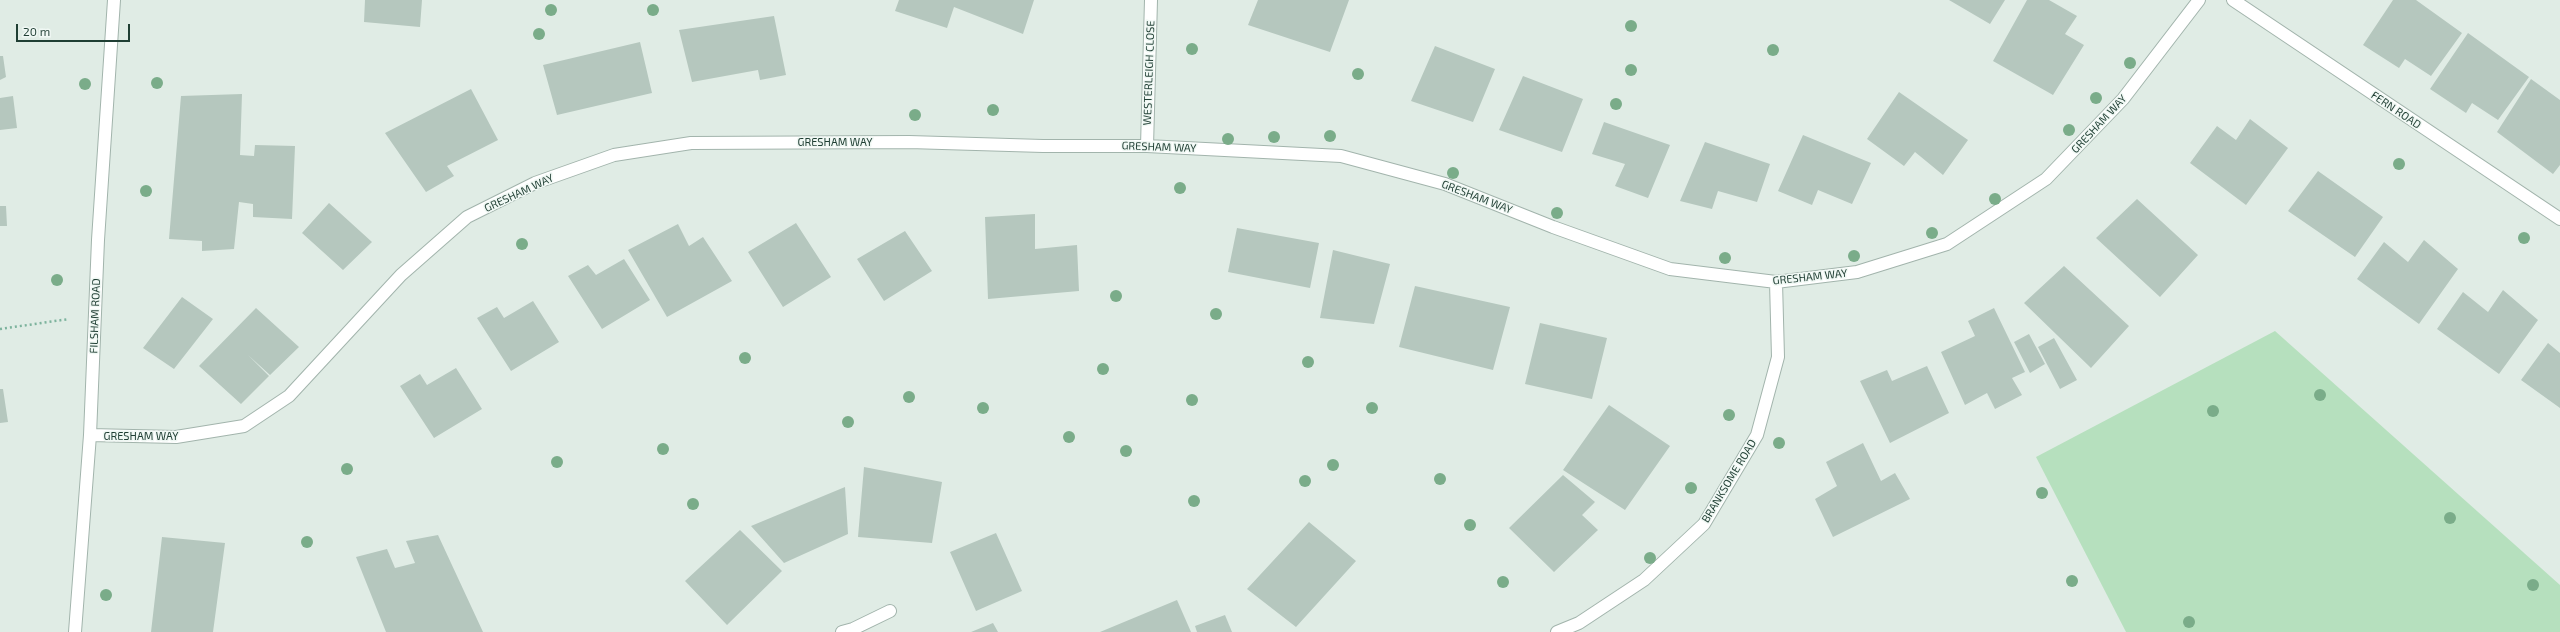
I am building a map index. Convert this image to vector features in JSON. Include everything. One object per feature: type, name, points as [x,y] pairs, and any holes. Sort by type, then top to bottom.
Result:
[{"type":"street","name":"FILSHAM ROAD","points":[[75,632],[90,436],[98,240],[114,0]]},
{"type":"street","name":"WESTERLEIGH CLOSE","points":[[1147,146],[1151,0]]},
{"type":"street","name":"GRESHAM WAY","points":[[90,436],[176,437],[244,426],[289,396],[401,275],[467,217],[535,183],[614,155],[691,143],[909,142],[1043,146],[1147,146],[1341,156],[1445,184],[1553,227],[1670,269],[1776,282],[1856,272],[1947,244],[2046,179],[2123,100],[2199,0]]},
{"type":"street","name":"FERN ROAD","points":[[2233,0],[2560,219]]},
{"type":"street","name":"BRANKSOME ROAD","points":[[1557,632],[1579,623],[1644,580],[1704,524],[1757,435],[1778,357],[1776,282]]},
{"type":"street","points":[[850,631],[890,611]]},
{"type":"path","points":[[0,329],[95,316]]},
{"type":"green space","points":[[2275,331],[2560,585],[2560,632],[2126,632],[2036,457]]},
{"type":"building","points":[[365,0],[422,0],[420,27],[364,22]]},
{"type":"building","points":[[899,0],[1034,0],[1023,34],[954,7],[947,28],[895,11]]},
{"type":"building","points":[[1258,0],[1349,0],[1330,52],[1248,25]]},
{"type":"building","points":[[1949,0],[2005,0],[1990,24]]},
{"type":"building","points":[[2027,0],[2049,0],[2077,16],[2065,34],[2084,45],[2053,95],[1993,61]]},
{"type":"building","points":[[2393,0],[2416,0],[2462,33],[2431,76],[2405,59],[2399,68],[2363,45]]},
{"type":"building","points":[[774,16],[786,75],[760,80],[758,70],[692,82],[679,30]]},
{"type":"building","points":[[2468,33],[2529,77],[2498,120],[2472,103],[2466,113],[2430,89]]},
{"type":"building","points":[[640,42],[652,93],[557,115],[543,65]]},
{"type":"building","points":[[1435,46],[1495,69],[1473,122],[1411,101]]},
{"type":"building","points":[[0,56],[3,56],[6,77],[0,80]]},
{"type":"building","points":[[1523,76],[1583,99],[1562,152],[1499,130]]},
{"type":"building","points":[[2531,79],[2560,100],[2560,165],[2553,174],[2497,132]]},
{"type":"building","points":[[471,89],[498,140],[447,166],[454,176],[426,192],[385,133]]},
{"type":"building","points":[[1899,92],[1968,140],[1943,175],[1915,152],[1904,166],[1867,139]]},
{"type":"building","points":[[242,94],[240,155],[254,156],[255,145],[295,146],[292,219],[253,217],[253,204],[239,202],[234,249],[202,251],[202,241],[169,239],[181,96]]},
{"type":"building","points":[[13,96],[17,128],[0,130],[0,98]]},
{"type":"building","points":[[2250,119],[2288,148],[2246,205],[2190,163],[2217,126],[2236,140]]},
{"type":"building","points":[[1604,122],[1670,145],[1648,198],[1615,186],[1625,164],[1592,154]]},
{"type":"building","points":[[1803,135],[1871,163],[1852,204],[1818,190],[1812,205],[1778,191]]},
{"type":"building","points":[[1705,142],[1770,164],[1757,202],[1718,191],[1712,209],[1680,201]]},
{"type":"building","points":[[2318,171],[2383,217],[2355,257],[2288,211]]},
{"type":"building","points":[[2137,199],[2198,255],[2160,297],[2096,238]]},
{"type":"building","points":[[329,203],[372,242],[343,270],[302,233]]},
{"type":"building","points":[[0,206],[6,206],[7,226],[0,226]]},
{"type":"building","points":[[1035,214],[1035,249],[1077,245],[1079,291],[988,299],[985,217]]},
{"type":"building","points":[[796,223],[831,277],[783,307],[748,252]]},
{"type":"building","points":[[678,224],[689,246],[703,237],[732,281],[667,317],[628,250]]},
{"type":"building","points":[[1237,228],[1319,243],[1310,288],[1228,272]]},
{"type":"building","points":[[905,231],[932,271],[884,301],[857,259]]},
{"type":"building","points":[[2424,240],[2458,269],[2419,324],[2357,279],[2384,242],[2408,262]]},
{"type":"building","points":[[1333,250],[1390,264],[1374,324],[1320,318]]},
{"type":"building","points":[[624,259],[650,300],[602,329],[568,276],[588,265],[596,275]]},
{"type":"building","points":[[2064,266],[2129,326],[2091,368],[2024,303]]},
{"type":"building","points":[[1415,286],[1510,307],[1493,370],[1399,347]]},
{"type":"building","points":[[2503,290],[2538,320],[2499,374],[2437,329],[2463,292],[2488,312]]},
{"type":"building","points":[[182,297],[213,319],[174,369],[143,348]]},
{"type":"building","points":[[533,301],[559,342],[511,371],[477,318],[497,307],[504,318]]},
{"type":"building","points":[[256,308],[299,347],[270,375],[248,355],[269,376],[241,404],[199,366]]},
{"type":"building","points":[[1994,308],[2025,372],[2012,378],[2022,395],[1995,409],[1987,393],[1965,405],[1941,352],[1975,336],[1968,321]]},
{"type":"building","points":[[1540,323],[1607,338],[1592,399],[1525,384]]},
{"type":"building","points":[[2029,334],[2045,364],[2030,373],[2014,342]]},
{"type":"building","points":[[2054,338],[2077,380],[2060,389],[2038,347]]},
{"type":"building","points":[[2548,343],[2560,353],[2560,408],[2521,380]]},
{"type":"building","points":[[1927,366],[1949,413],[1890,443],[1860,381],[1887,370],[1892,381]]},
{"type":"building","points":[[456,368],[482,409],[434,438],[400,386],[420,374],[427,385]]},
{"type":"building","points":[[0,389],[3,389],[8,422],[0,423]]},
{"type":"building","points":[[1609,405],[1670,446],[1625,510],[1563,470]]},
{"type":"building","points":[[1863,443],[1881,481],[1895,473],[1910,499],[1833,537],[1815,499],[1837,486],[1826,462]]},
{"type":"building","points":[[864,467],[942,482],[932,543],[858,537]]},
{"type":"building","points":[[1563,475],[1595,502],[1582,515],[1598,530],[1554,572],[1509,528]]},
{"type":"building","points":[[845,487],[848,534],[784,563],[751,526]]},
{"type":"building","points":[[1309,522],[1356,561],[1296,627],[1247,589]]},
{"type":"building","points":[[740,530],[782,571],[727,625],[685,581]]},
{"type":"building","points":[[996,533],[1022,591],[976,611],[950,552]]},
{"type":"building","points":[[438,535],[483,632],[386,632],[356,557],[387,549],[395,568],[415,563],[406,541]]},
{"type":"building","points":[[162,537],[225,543],[213,632],[151,632]]},
{"type":"building","points":[[1177,600],[1191,632],[1100,632]]},
{"type":"building","points":[[1225,615],[1232,632],[1197,632],[1195,626]]},
{"type":"building","points":[[993,623],[998,632],[971,632]]}]
